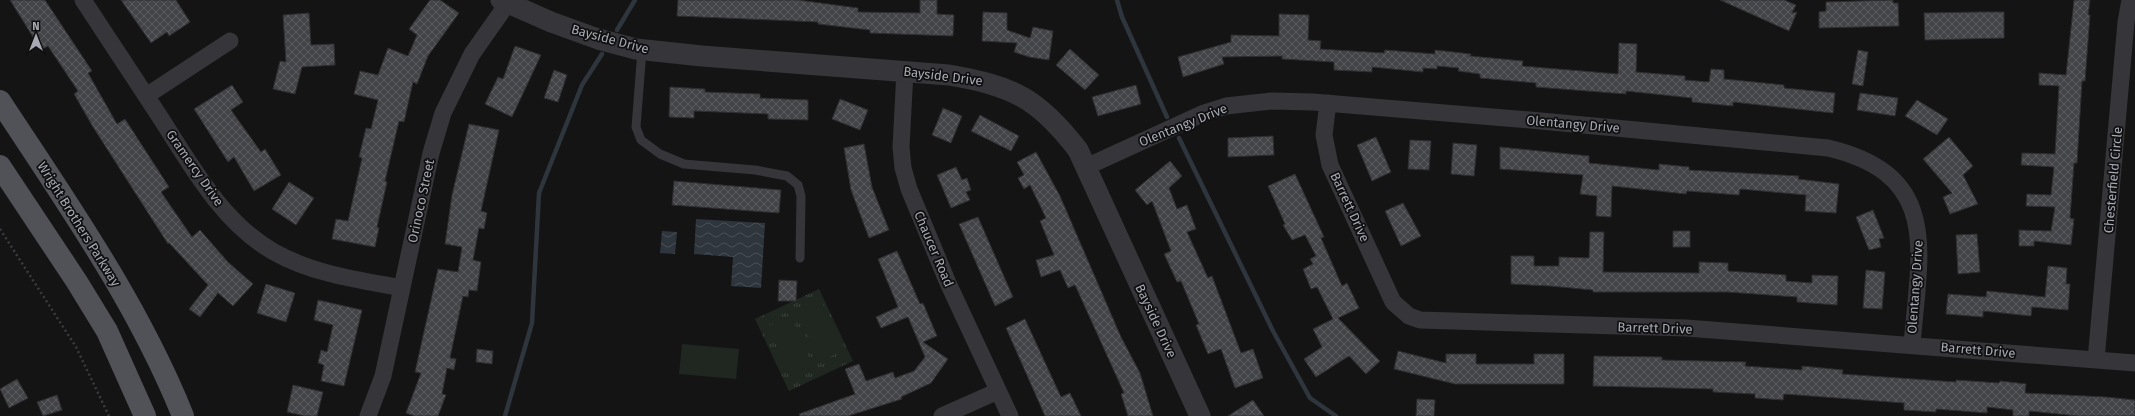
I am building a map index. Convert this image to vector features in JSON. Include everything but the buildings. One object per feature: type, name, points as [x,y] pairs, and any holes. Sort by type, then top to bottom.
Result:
[{"type":"main road","name":"Wright Brothers Parkway","points":[[0,101],[105,260],[158,358],[183,416]]},
{"type":"main road","points":[[0,166],[77,282],[106,331],[128,375],[145,416]]},
{"type":"street","name":"Gramercy Drive","points":[[83,0],[202,182],[228,213],[248,233],[274,252],[308,267],[336,275],[402,288]]},
{"type":"street","name":"Chesterfield Circle","points":[[2096,360],[2126,22],[2130,0]]},
{"type":"street","name":"Bayside Drive","points":[[506,1],[598,39],[642,50],[949,75],[986,81],[1007,88],[1026,98],[1048,114],[1064,131],[1078,150],[1200,416]]},
{"type":"street","name":"Orinoco Street","points":[[368,416],[383,376],[431,153],[443,113],[472,54],[506,1]]},
{"type":"street","points":[[146,96],[230,41]]},
{"type":"street","name":"Chaucer Road","points":[[904,71],[901,147],[908,189],[948,283],[1010,416]]},
{"type":"street","name":"Olentangy Drive","points":[[1086,167],[1204,113],[1226,106],[1272,101],[1328,103],[1541,121],[1828,148],[1848,153],[1869,161],[1892,179],[1904,192],[1915,217],[1919,253],[1912,345]]},
{"type":"street","name":"Barrett Drive","points":[[1328,103],[1324,119],[1324,142],[1334,176],[1393,302],[1409,316],[1420,320],[1686,328],[2135,363]]},
{"type":"street","points":[[942,416],[998,391]]},
{"type":"lane","points":[[642,50],[636,127],[641,140],[660,154],[684,164],[755,170],[787,176],[798,185],[801,196],[800,258]]},
{"type":"path","points":[[0,229],[76,347],[109,416]]},
{"type":"green space","points":[[819,289],[853,361],[789,391],[755,319]]},
{"type":"green space","points":[[821,300],[845,350],[820,361],[797,312]]},
{"type":"green space","points":[[790,315],[812,364],[790,374],[768,326]]},
{"type":"green space","points":[[682,344],[739,349],[736,379],[679,374]]},
{"type":"water","points":[[696,219],[765,223],[761,288],[731,286],[733,257],[694,254]]},
{"type":"water","points":[[662,231],[677,232],[675,254],[660,253]]},
{"type":"waterway","points":[[617,30],[635,0]]},
{"type":"waterway","points":[[1117,0],[1122,17],[1167,117]]},
{"type":"waterway","points":[[505,416],[532,323],[539,193],[582,85],[602,54]]},
{"type":"waterway","points":[[1179,138],[1273,331],[1310,398],[1336,416]]}]
